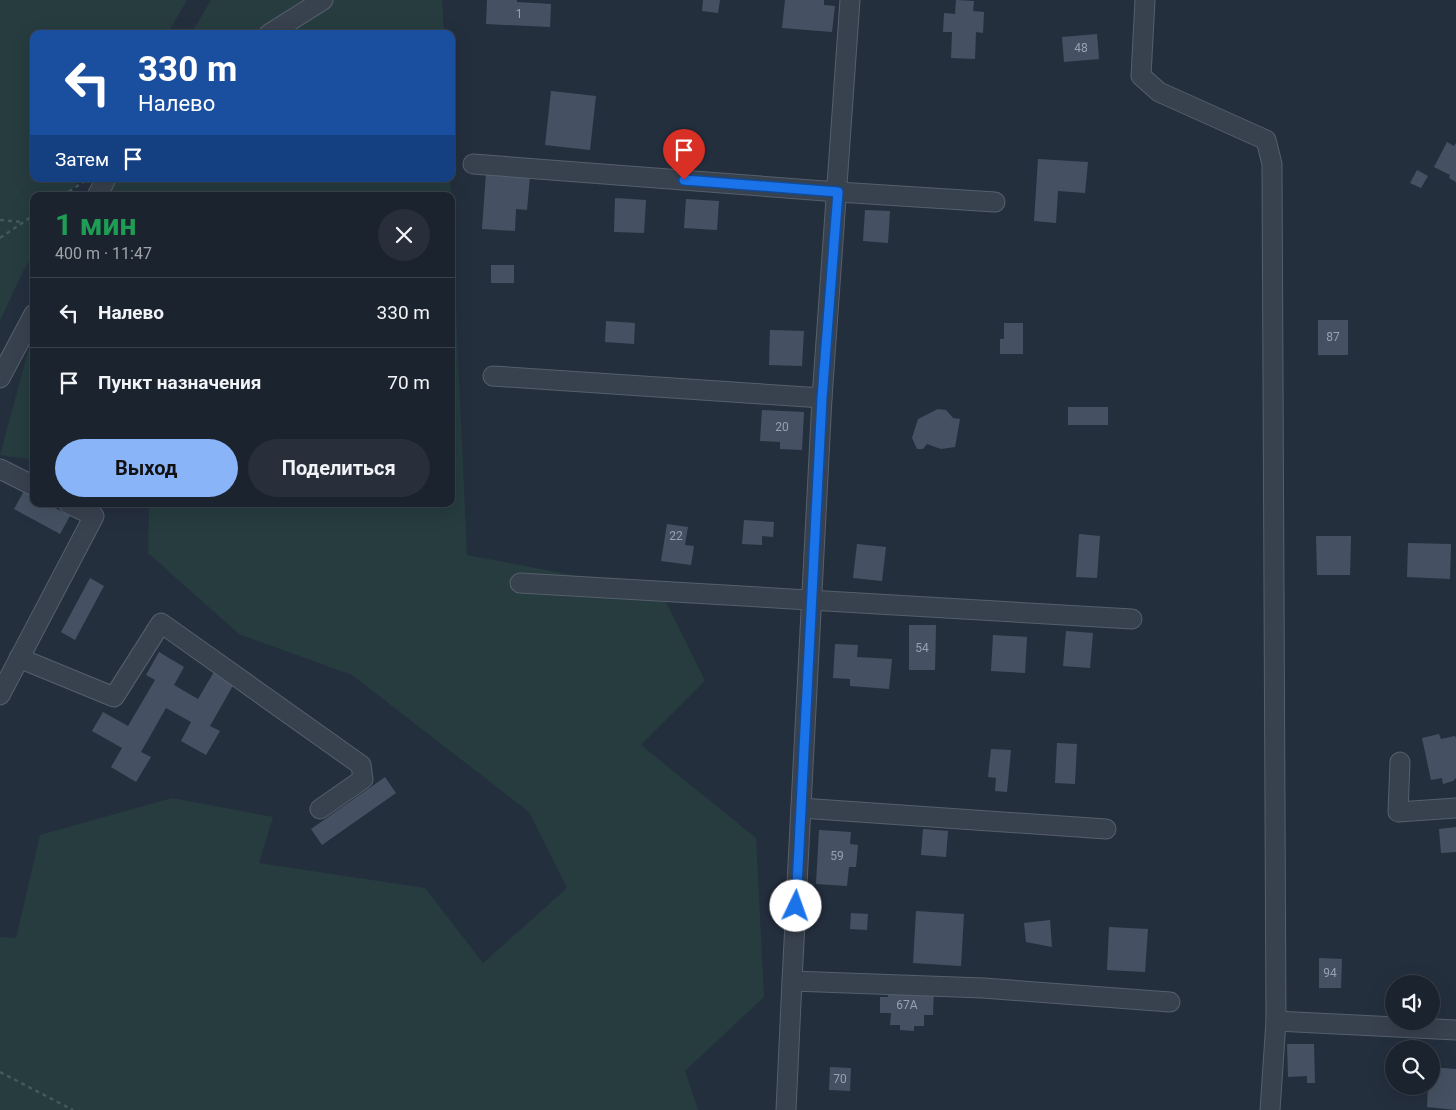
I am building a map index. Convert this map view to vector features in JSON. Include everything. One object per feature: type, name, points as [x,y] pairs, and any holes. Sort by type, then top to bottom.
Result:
[{"type":"street","points":[[275,30],[324,0]]},
{"type":"street","points":[[786,1110],[822,398],[838,192],[850,0]]},
{"type":"street","points":[[1145,0],[1141,76],[1159,92],[1266,140],[1272,164],[1276,1021],[1270,1110]]},
{"type":"street","points":[[473,164],[995,202]]},
{"type":"street","points":[[0,378],[30,322]]},
{"type":"street","points":[[493,376],[822,398]]},
{"type":"street","points":[[0,469],[30,484]]},
{"type":"street","points":[[0,695],[94,516],[75,507]]},
{"type":"street","points":[[520,583],[1132,619]]},
{"type":"street","points":[[19,658],[114,697],[161,623],[361,765],[363,779],[320,809]]},
{"type":"street","points":[[1400,762],[1398,812],[1456,808]]},
{"type":"street","points":[[801,808],[1106,829]]},
{"type":"street","points":[[792,981],[983,988],[1170,1002]]},
{"type":"street","points":[[1276,1021],[1456,1030]]},
{"type":"path","points":[[68,192],[83,182]]},
{"type":"path","points":[[0,238],[30,218]]},
{"type":"path","points":[[0,220],[23,222]]},
{"type":"path","points":[[0,1072],[73,1110]]},
{"type":"green space","points":[[0,0],[187,0],[169,30],[30,30],[30,182],[77,182],[71,192],[30,192],[30,260],[0,321]]},
{"type":"green space","points":[[211,0],[442,0],[444,30],[193,30]]},
{"type":"green space","points":[[103,182],[450,182],[451,192],[97,192]]},
{"type":"green space","points":[[455,289],[467,555],[661,592],[705,681],[641,745],[756,838],[764,997],[685,1071],[698,1110],[0,1110],[0,937],[16,938],[40,835],[172,798],[273,817],[259,863],[425,888],[483,963],[567,888],[529,812],[352,675],[239,634],[148,553],[149,507],[455,507]]},
{"type":"green space","points":[[30,345],[30,459],[0,455]]},
{"type":"building","points":[[487,0],[517,0],[517,2],[551,4],[550,27],[486,24]]},
{"type":"building","points":[[703,0],[720,0],[718,13],[702,11]]},
{"type":"building","points":[[785,0],[824,0],[824,5],[835,6],[832,32],[782,28]]},
{"type":"building","points":[[956,0],[974,1],[973,11],[984,12],[983,33],[976,32],[975,59],[951,58],[952,32],[943,32],[944,13],[955,14]]},
{"type":"building","points":[[1097,34],[1099,59],[1064,62],[1062,37]]},
{"type":"building","points":[[551,91],[596,96],[590,150],[545,145]]},
{"type":"building","points":[[1447,142],[1454,146],[1456,143],[1456,182],[1449,178],[1450,175],[1434,167]]},
{"type":"building","points":[[1038,159],[1088,162],[1085,193],[1058,191],[1056,223],[1034,221]]},
{"type":"building","points":[[1417,170],[1428,176],[1421,188],[1410,183]]},
{"type":"building","points":[[486,173],[530,176],[527,210],[516,209],[515,231],[482,229]]},
{"type":"building","points":[[615,198],[646,200],[644,233],[614,232]]},
{"type":"building","points":[[686,199],[719,201],[717,230],[684,228]]},
{"type":"building","points":[[865,210],[890,211],[888,243],[863,241]]},
{"type":"building","points":[[491,265],[514,265],[514,283],[491,283]]},
{"type":"building","points":[[1318,320],[1348,320],[1348,355],[1318,355]]},
{"type":"building","points":[[606,321],[635,323],[634,344],[605,342]]},
{"type":"building","points":[[1004,323],[1023,323],[1023,354],[1000,354],[1000,339],[1004,339]]},
{"type":"building","points":[[770,330],[804,331],[802,366],[769,365]]},
{"type":"building","points":[[1068,407],[1108,407],[1108,425],[1068,425]]},
{"type":"building","points":[[938,409],[946,410],[953,418],[960,419],[955,447],[941,449],[927,444],[923,449],[917,449],[912,438],[918,419]]},
{"type":"building","points":[[762,410],[804,412],[802,450],[780,449],[780,442],[760,441]]},
{"type":"building","points":[[24,491],[30,494],[30,507],[54,507],[70,516],[60,534],[14,509]]},
{"type":"building","points":[[744,520],[774,522],[773,537],[762,536],[762,545],[742,544]]},
{"type":"building","points":[[667,524],[688,527],[685,545],[694,546],[691,565],[661,561]]},
{"type":"building","points":[[1079,534],[1100,536],[1097,578],[1076,577]]},
{"type":"building","points":[[1316,536],[1351,536],[1350,575],[1317,575]]},
{"type":"building","points":[[1408,543],[1451,544],[1450,579],[1407,577]]},
{"type":"building","points":[[857,544],[886,547],[882,581],[853,578]]},
{"type":"building","points":[[90,578],[104,586],[75,640],[61,632]]},
{"type":"building","points":[[909,625],[936,625],[935,670],[909,670]]},
{"type":"building","points":[[1066,631],[1093,633],[1090,668],[1063,666]]},
{"type":"building","points":[[993,635],[1027,637],[1025,673],[991,671]]},
{"type":"building","points":[[835,644],[858,645],[857,657],[892,659],[889,689],[850,686],[850,679],[833,678]]},
{"type":"building","points":[[159,652],[184,667],[174,685],[198,699],[215,670],[235,682],[210,726],[220,731],[206,755],[181,741],[191,722],[166,708],[141,752],[151,757],[136,782],[111,767],[122,748],[92,731],[103,712],[128,726],[155,680],[146,675]]},
{"type":"building","points":[[1439,734],[1441,739],[1455,736],[1456,738],[1456,778],[1443,784],[1442,778],[1431,780],[1422,738]]},
{"type":"building","points":[[1057,743],[1077,744],[1075,784],[1055,783]]},
{"type":"building","points":[[991,749],[1011,750],[1007,792],[995,791],[996,778],[988,777]]},
{"type":"building","points":[[385,777],[396,793],[322,845],[311,829]]},
{"type":"building","points":[[1456,827],[1456,852],[1441,853],[1439,829]]},
{"type":"building","points":[[923,829],[948,831],[946,857],[921,855]]},
{"type":"building","points":[[819,830],[851,832],[850,844],[858,845],[856,867],[849,867],[847,886],[816,884]]},
{"type":"building","points":[[916,911],[964,914],[961,966],[913,963]]},
{"type":"building","points":[[851,913],[868,914],[867,930],[850,929]]},
{"type":"building","points":[[1050,920],[1052,947],[1026,942],[1024,923]]},
{"type":"building","points":[[1109,927],[1148,929],[1145,972],[1107,970]]},
{"type":"building","points":[[1319,958],[1342,959],[1341,988],[1319,988]]},
{"type":"building","points":[[888,988],[934,988],[933,1015],[924,1015],[924,1026],[914,1026],[914,1031],[900,1030],[900,1025],[890,1025],[891,1013],[880,1013],[880,997],[888,997]]},
{"type":"building","points":[[1287,1044],[1314,1044],[1315,1083],[1307,1083],[1307,1076],[1288,1077]]},
{"type":"building","points":[[830,1067],[851,1068],[850,1091],[829,1090]]},
{"type":"building","points":[[1440,1068],[1456,1069],[1456,1110],[1427,1107],[1428,1095],[1440,1095]]},
{"type":"route","points":[[684,180],[838,192],[822,398],[796,906]]}]
